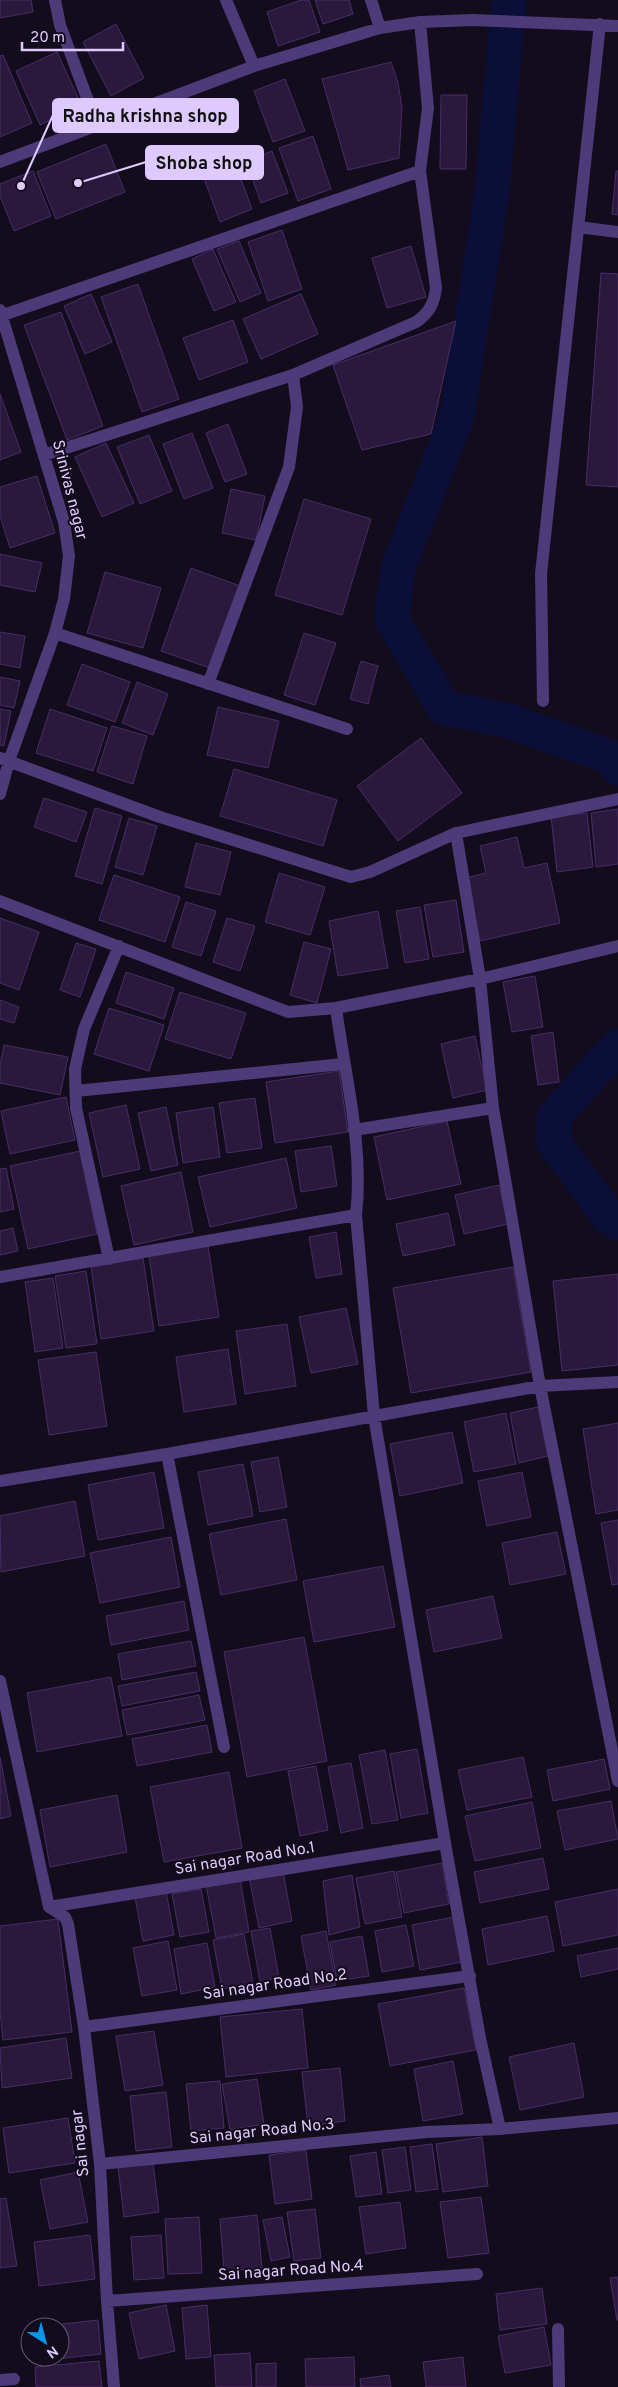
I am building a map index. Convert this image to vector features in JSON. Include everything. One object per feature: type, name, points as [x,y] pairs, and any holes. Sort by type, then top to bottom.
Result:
[{"type":"street","points":[[55,0],[60,25],[97,125]]},
{"type":"street","points":[[226,0],[254,66]]},
{"type":"street","points":[[371,0],[380,28]]},
{"type":"street","points":[[0,162],[254,66],[380,28],[420,22],[473,20],[618,26]]},
{"type":"street","points":[[44,455],[293,375],[416,322],[426,314],[434,301],[436,288],[420,171],[428,108],[420,22]]},
{"type":"street","points":[[544,701],[541,574],[600,24]]},
{"type":"street","points":[[1,314],[420,171]]},
{"type":"street","points":[[578,227],[618,232]]},
{"type":"street","name":"Srinivas nagar","points":[[0,794],[4,760],[55,633],[64,598],[69,556],[64,522],[1,314]]},
{"type":"street","points":[[208,684],[289,467],[297,408],[293,375]]},
{"type":"street","points":[[55,633],[347,729]]},
{"type":"street","points":[[4,760],[160,817],[351,877],[370,872],[456,833],[618,799]]},
{"type":"street","points":[[456,833],[480,978],[493,1108],[540,1386],[618,1781]]},
{"type":"street","points":[[0,901],[288,1012],[336,1008],[480,978],[618,946]]},
{"type":"street","points":[[109,1259],[76,1108],[75,1069],[84,1029],[119,946]]},
{"type":"street","points":[[336,1008],[354,1130],[359,1190],[356,1215],[374,1416],[480,2038],[500,2129]]},
{"type":"street","points":[[76,1091],[343,1064]]},
{"type":"street","points":[[354,1130],[493,1108]]},
{"type":"street","points":[[0,1277],[356,1215]]},
{"type":"street","points":[[0,1481],[167,1454],[540,1386],[618,1382]]},
{"type":"street","points":[[167,1454],[224,1747]]},
{"type":"street","points":[[0,1681],[3,1713],[49,1906]]},
{"type":"street","name":"Sai nagar Road No.1","points":[[49,1906],[446,1843]]},
{"type":"street","name":"Sai nagar","points":[[49,1906],[65,1917],[68,1924],[84,2027],[100,2164],[107,2301],[114,2387]]},
{"type":"street","name":"Sai nagar Road No.2","points":[[84,2027],[470,1976]]},
{"type":"street","name":"Sai nagar Road No.3","points":[[100,2164],[427,2132],[500,2129],[618,2118]]},
{"type":"street","name":"Sai nagar Road No.4","points":[[107,2301],[477,2274]]},
{"type":"street","points":[[558,2329],[559,2387]]},
{"type":"street","points":[[0,2380],[14,2379]]},
{"type":"building","points":[[0,0],[31,0],[33,12],[0,18]]},
{"type":"building","points":[[301,0],[309,0],[320,32],[278,46],[267,12]]},
{"type":"building","points":[[315,0],[349,0],[353,14],[323,24]]},
{"type":"building","points":[[116,24],[144,78],[111,96],[83,42]]},
{"type":"building","points":[[57,52],[82,106],[40,125],[16,71]]},
{"type":"building","points":[[3,55],[32,123],[0,137],[0,56]]},
{"type":"building","points":[[391,62],[398,83],[402,108],[399,158],[348,170],[322,79]]},
{"type":"building","points":[[285,79],[305,131],[273,142],[254,91]]},
{"type":"building","points":[[441,95],[467,95],[466,169],[440,169]]},
{"type":"building","points":[[313,136],[331,189],[298,201],[279,148]]},
{"type":"building","points":[[106,144],[125,192],[56,219],[37,172]]},
{"type":"building","points":[[272,151],[288,193],[261,203],[246,161]]},
{"type":"building","points":[[234,161],[252,209],[220,222],[202,173]]},
{"type":"building","points":[[33,171],[51,216],[14,231],[0,196],[0,184]]},
{"type":"building","points":[[616,171],[618,171],[618,215],[612,214]]},
{"type":"building","points":[[282,230],[302,289],[268,301],[248,242]]},
{"type":"building","points":[[239,241],[261,293],[240,302],[217,249]]},
{"type":"building","points":[[411,246],[426,297],[387,308],[372,258]]},
{"type":"building","points":[[213,249],[236,302],[214,311],[192,259]]},
{"type":"building","points":[[601,273],[618,274],[618,487],[586,485]]},
{"type":"building","points":[[138,284],[179,399],[142,412],[101,297]]},
{"type":"building","points":[[91,294],[112,342],[85,354],[64,306]]},
{"type":"building","points":[[301,294],[318,334],[261,359],[243,319]]},
{"type":"building","points":[[61,312],[103,426],[67,440],[24,325]]},
{"type":"building","points":[[233,320],[248,362],[199,380],[183,338]]},
{"type":"building","points":[[456,321],[431,434],[362,450],[333,365]]},
{"type":"building","points":[[0,394],[21,452],[0,460]]},
{"type":"building","points":[[228,424],[247,474],[225,482],[206,433]]},
{"type":"building","points":[[192,433],[213,488],[184,499],[163,444]]},
{"type":"building","points":[[149,435],[172,491],[140,504],[117,447]]},
{"type":"building","points":[[106,443],[134,503],[102,517],[75,457]]},
{"type":"building","points":[[37,476],[55,533],[10,548],[0,516],[0,487]]},
{"type":"building","points":[[231,489],[265,496],[256,540],[222,533]]},
{"type":"building","points":[[304,499],[371,519],[342,615],[275,595]]},
{"type":"building","points":[[0,554],[42,563],[35,592],[0,585]]},
{"type":"building","points":[[191,568],[240,586],[210,668],[161,651]]},
{"type":"building","points":[[105,572],[161,588],[143,648],[87,633]]},
{"type":"building","points":[[0,632],[25,636],[20,668],[0,664]]},
{"type":"building","points":[[304,633],[336,643],[315,705],[284,695]]},
{"type":"building","points":[[361,661],[378,666],[368,704],[350,699]]},
{"type":"building","points":[[82,664],[130,682],[115,722],[67,705]]},
{"type":"building","points":[[0,677],[20,681],[14,708],[0,705]]},
{"type":"building","points":[[137,682],[168,694],[153,735],[122,723]]},
{"type":"building","points":[[218,707],[279,721],[268,768],[207,755]]},
{"type":"building","points":[[0,709],[11,711],[4,746],[0,745]]},
{"type":"building","points":[[50,709],[107,728],[93,771],[36,753]]},
{"type":"building","points":[[112,726],[147,736],[133,784],[97,772]]},
{"type":"building","points":[[421,738],[462,793],[398,841],[357,786]]},
{"type":"building","points":[[234,769],[337,800],[323,846],[220,816]]},
{"type":"building","points":[[44,798],[87,812],[76,842],[34,827]]},
{"type":"building","points":[[95,808],[122,816],[102,884],[75,876]]},
{"type":"building","points":[[618,809],[618,864],[596,867],[591,813]]},
{"type":"building","points":[[587,813],[593,867],[557,872],[551,816]]},
{"type":"building","points":[[129,818],[157,826],[143,875],[115,867]]},
{"type":"building","points":[[517,837],[524,868],[547,863],[560,923],[480,941],[466,878],[486,873],[480,846]]},
{"type":"building","points":[[196,843],[231,852],[220,895],[185,887]]},
{"type":"building","points":[[279,873],[325,887],[310,935],[265,922]]},
{"type":"building","points":[[114,875],[180,897],[165,942],[99,920]]},
{"type":"building","points":[[456,900],[464,952],[433,957],[424,905]]},
{"type":"building","points":[[186,902],[216,911],[201,956],[172,947]]},
{"type":"building","points":[[420,907],[429,959],[405,963],[396,911]]},
{"type":"building","points":[[378,911],[388,968],[338,976],[329,921]]},
{"type":"building","points":[[0,918],[39,932],[19,990],[0,983]]},
{"type":"building","points":[[227,918],[255,926],[240,971],[213,962]]},
{"type":"building","points":[[304,942],[331,949],[317,1003],[290,995]]},
{"type":"building","points":[[76,943],[96,949],[80,997],[60,990]]},
{"type":"building","points":[[126,972],[174,988],[164,1019],[116,1003]]},
{"type":"building","points":[[535,976],[543,1027],[512,1032],[503,982]]},
{"type":"building","points":[[180,992],[246,1013],[231,1059],[165,1039]]},
{"type":"building","points":[[0,1000],[19,1007],[14,1023],[0,1019]]},
{"type":"building","points":[[109,1008],[164,1025],[149,1071],[94,1054]]},
{"type":"building","points":[[553,1032],[559,1082],[538,1085],[531,1036]]},
{"type":"building","points":[[475,1036],[487,1090],[453,1098],[441,1044]]},
{"type":"building","points":[[4,1045],[68,1057],[60,1095],[0,1083],[0,1066]]},
{"type":"building","points":[[339,1071],[348,1132],[275,1143],[266,1082]]},
{"type":"building","points":[[66,1097],[75,1140],[10,1154],[1,1111]]},
{"type":"building","points":[[255,1098],[262,1148],[227,1153],[219,1103]]},
{"type":"building","points":[[126,1105],[140,1169],[103,1177],[89,1113]]},
{"type":"building","points":[[166,1107],[178,1165],[151,1171],[138,1113]]},
{"type":"building","points":[[213,1107],[220,1157],[183,1163],[176,1113]]},
{"type":"building","points":[[447,1121],[461,1184],[387,1200],[374,1137]]},
{"type":"building","points":[[331,1146],[337,1186],[301,1192],[295,1151]]},
{"type":"building","points":[[80,1151],[97,1234],[28,1249],[10,1166]]},
{"type":"building","points":[[286,1158],[297,1208],[210,1227],[198,1177]]},
{"type":"building","points":[[6,1168],[14,1209],[0,1212],[0,1169]]},
{"type":"building","points":[[181,1172],[193,1232],[134,1245],[121,1186]]},
{"type":"building","points":[[499,1185],[508,1224],[464,1234],[455,1195]]},
{"type":"building","points":[[448,1213],[455,1245],[403,1256],[396,1224]]},
{"type":"building","points":[[13,1228],[18,1251],[0,1255],[0,1231]]},
{"type":"building","points":[[336,1232],[342,1274],[316,1278],[309,1237]]},
{"type":"building","points":[[208,1246],[219,1317],[159,1326],[149,1255]]},
{"type":"building","points":[[143,1258],[154,1331],[101,1339],[91,1267]]},
{"type":"building","points":[[513,1267],[531,1372],[411,1393],[393,1288]]},
{"type":"building","points":[[86,1271],[97,1344],[66,1348],[55,1276]]},
{"type":"building","points":[[618,1274],[618,1365],[562,1371],[553,1281]]},
{"type":"building","points":[[53,1278],[63,1348],[35,1352],[25,1282]]},
{"type":"building","points":[[346,1308],[358,1364],[311,1373],[299,1317]]},
{"type":"building","points":[[287,1324],[296,1386],[245,1394],[236,1331]]},
{"type":"building","points":[[228,1349],[236,1404],[184,1412],[176,1357]]},
{"type":"building","points":[[96,1352],[107,1426],[49,1435],[38,1360]]},
{"type":"building","points":[[538,1407],[548,1456],[519,1463],[510,1413]]},
{"type":"building","points":[[506,1413],[516,1464],[474,1472],[464,1422]]},
{"type":"building","points":[[618,1423],[618,1510],[596,1514],[583,1429]]},
{"type":"building","points":[[452,1432],[463,1483],[400,1496],[390,1444]]},
{"type":"building","points":[[278,1457],[287,1507],[260,1512],[251,1462]]},
{"type":"building","points":[[243,1464],[253,1516],[208,1525],[198,1472]]},
{"type":"building","points":[[154,1472],[164,1528],[98,1540],[88,1485]]},
{"type":"building","points":[[522,1472],[531,1517],[487,1526],[478,1481]]},
{"type":"building","points":[[75,1501],[85,1556],[1,1572],[0,1516]]},
{"type":"building","points":[[286,1519],[297,1580],[221,1595],[209,1534]]},
{"type":"building","points":[[618,1520],[618,1584],[612,1585],[601,1523]]},
{"type":"building","points":[[557,1532],[566,1574],[510,1585],[502,1543]]},
{"type":"building","points":[[171,1537],[180,1587],[100,1603],[90,1553]]},
{"type":"building","points":[[383,1566],[395,1627],[314,1642],[303,1581]]},
{"type":"building","points":[[493,1596],[502,1638],[434,1652],[426,1610]]},
{"type":"building","points":[[184,1601],[189,1630],[111,1645],[106,1616]]},
{"type":"building","points":[[304,1637],[327,1761],[247,1777],[224,1652]]},
{"type":"building","points":[[191,1641],[196,1666],[122,1680],[118,1654]]},
{"type":"building","points":[[196,1672],[200,1691],[122,1706],[118,1686]]},
{"type":"building","points":[[111,1677],[122,1736],[37,1752],[27,1693]]},
{"type":"building","points":[[199,1695],[205,1720],[127,1735],[122,1710]]},
{"type":"building","points":[[207,1725],[212,1752],[137,1766],[132,1739]]},
{"type":"building","points":[[417,1749],[428,1813],[401,1818],[390,1754]]},
{"type":"building","points":[[385,1750],[398,1820],[372,1824],[359,1755]]},
{"type":"building","points":[[0,1757],[11,1816],[0,1819]]},
{"type":"building","points":[[523,1757],[532,1797],[467,1810],[458,1770]]},
{"type":"building","points":[[604,1759],[610,1789],[553,1801],[547,1770]]},
{"type":"building","points":[[351,1763],[363,1828],[341,1833],[328,1767]]},
{"type":"building","points":[[316,1766],[328,1830],[300,1836],[288,1771]]},
{"type":"building","points":[[229,1772],[242,1848],[164,1862],[150,1787]]},
{"type":"building","points":[[117,1795],[127,1852],[50,1867],[40,1810]]},
{"type":"building","points":[[611,1801],[618,1839],[565,1850],[557,1811]]},
{"type":"building","points":[[532,1802],[541,1848],[475,1861],[465,1816]]},
{"type":"building","points":[[543,1858],[549,1889],[480,1903],[474,1872]]},
{"type":"building","points":[[442,1863],[449,1904],[404,1913],[396,1872]]},
{"type":"building","points":[[283,1871],[292,1921],[259,1928],[249,1877]]},
{"type":"building","points":[[394,1871],[402,1917],[365,1924],[356,1878]]},
{"type":"building","points":[[352,1875],[360,1927],[329,1935],[323,1881]]},
{"type":"building","points":[[240,1878],[249,1932],[216,1938],[206,1885]]},
{"type":"building","points":[[201,1889],[209,1932],[180,1937],[172,1894]]},
{"type":"building","points":[[618,1889],[618,1935],[563,1946],[555,1902]]},
{"type":"building","points":[[166,1891],[174,1935],[143,1941],[135,1897]]},
{"type":"building","points":[[547,1916],[554,1951],[488,1965],[482,1929]]},
{"type":"building","points":[[454,1917],[462,1962],[420,1970],[412,1925]]},
{"type":"building","points":[[58,1919],[72,2032],[3,2040],[0,2011],[0,1926]]},
{"type":"building","points":[[406,1925],[414,1966],[382,1972],[375,1931]]},
{"type":"building","points":[[270,1928],[279,1978],[260,1982],[251,1931]]},
{"type":"building","points":[[326,1931],[336,1985],[311,1990],[301,1936]]},
{"type":"building","points":[[244,1934],[253,1983],[222,1989],[213,1940]]},
{"type":"building","points":[[362,1936],[369,1976],[337,1981],[330,1942]]},
{"type":"building","points":[[168,1941],[177,1990],[142,1996],[133,1948]]},
{"type":"building","points":[[207,1943],[215,1987],[181,1994],[174,1949]]},
{"type":"building","points":[[618,1948],[618,1969],[581,1977],[577,1956]]},
{"type":"building","points":[[464,1988],[476,2050],[390,2066],[378,2004]]},
{"type":"building","points":[[302,2009],[308,2068],[226,2077],[220,2017]]},
{"type":"building","points":[[154,2031],[163,2085],[125,2091],[116,2036]]},
{"type":"building","points":[[66,2038],[72,2078],[2,2088],[0,2048]]},
{"type":"building","points":[[574,2043],[584,2097],[520,2110],[509,2057]]},
{"type":"building","points":[[453,2061],[463,2114],[423,2121],[414,2069]]},
{"type":"building","points":[[340,2068],[345,2121],[308,2126],[302,2072]]},
{"type":"building","points":[[257,2079],[264,2124],[230,2130],[222,2084]]},
{"type":"building","points":[[220,2081],[224,2128],[191,2131],[186,2084]]},
{"type":"building","points":[[166,2092],[172,2147],[136,2151],[130,2096]]},
{"type":"building","points":[[68,2118],[75,2163],[9,2173],[3,2128]]},
{"type":"building","points":[[482,2137],[488,2186],[443,2192],[436,2144]]},
{"type":"building","points":[[432,2144],[438,2189],[416,2192],[410,2147]]},
{"type":"building","points":[[405,2147],[411,2190],[388,2193],[382,2150]]},
{"type":"building","points":[[306,2150],[312,2199],[275,2204],[269,2155]]},
{"type":"building","points":[[376,2152],[382,2194],[356,2197],[350,2156]]},
{"type":"building","points":[[153,2163],[159,2212],[124,2217],[118,2167]]},
{"type":"building","points":[[78,2172],[88,2222],[50,2229],[40,2180]]},
{"type":"building","points":[[481,2197],[489,2253],[448,2258],[440,2202]]},
{"type":"building","points":[[6,2198],[17,2266],[0,2268],[0,2199]]},
{"type":"building","points":[[400,2202],[406,2248],[366,2254],[359,2207]]},
{"type":"building","points":[[315,2209],[321,2258],[294,2261],[287,2212]]},
{"type":"building","points":[[257,2215],[262,2268],[224,2271],[220,2219]]},
{"type":"building","points":[[199,2217],[202,2273],[168,2274],[165,2219]]},
{"type":"building","points":[[282,2217],[290,2257],[271,2261],[263,2220]]},
{"type":"building","points":[[90,2235],[95,2279],[39,2286],[34,2242]]},
{"type":"building","points":[[161,2235],[164,2278],[134,2280],[131,2237]]},
{"type":"building","points":[[618,2277],[618,2320],[617,2320],[610,2278]]},
{"type":"building","points":[[542,2288],[547,2324],[500,2330],[496,2294]]},
{"type":"building","points":[[166,2305],[175,2351],[139,2359],[129,2313]]},
{"type":"building","points":[[207,2305],[211,2357],[186,2359],[182,2308]]},
{"type":"building","points":[[98,2320],[101,2354],[70,2358],[70,2323]]},
{"type":"building","points":[[544,2327],[551,2365],[505,2373],[498,2336]]},
{"type":"building","points":[[250,2353],[252,2387],[216,2387],[214,2355]]},
{"type":"building","points":[[354,2357],[355,2387],[306,2387],[305,2359]]},
{"type":"building","points":[[463,2357],[466,2387],[426,2387],[423,2362]]},
{"type":"building","points":[[99,2361],[102,2387],[36,2387],[35,2367],[70,2367],[70,2364]]},
{"type":"building","points":[[276,2363],[276,2387],[256,2387],[256,2364]]},
{"type":"building","points":[[389,2375],[391,2387],[361,2387],[360,2379]]},
{"type":"waterway","points":[[509,0],[492,193],[457,417],[398,568],[392,619],[444,708],[507,720],[610,757],[618,768]]},
{"type":"waterway","points":[[618,1046],[554,1117],[554,1142],[609,1217],[618,1223]]},
{"type":"place","name":"Shoba shop","points":[[78,183]]},
{"type":"place","name":"Radha krishna shop","points":[[21,186]]}]
